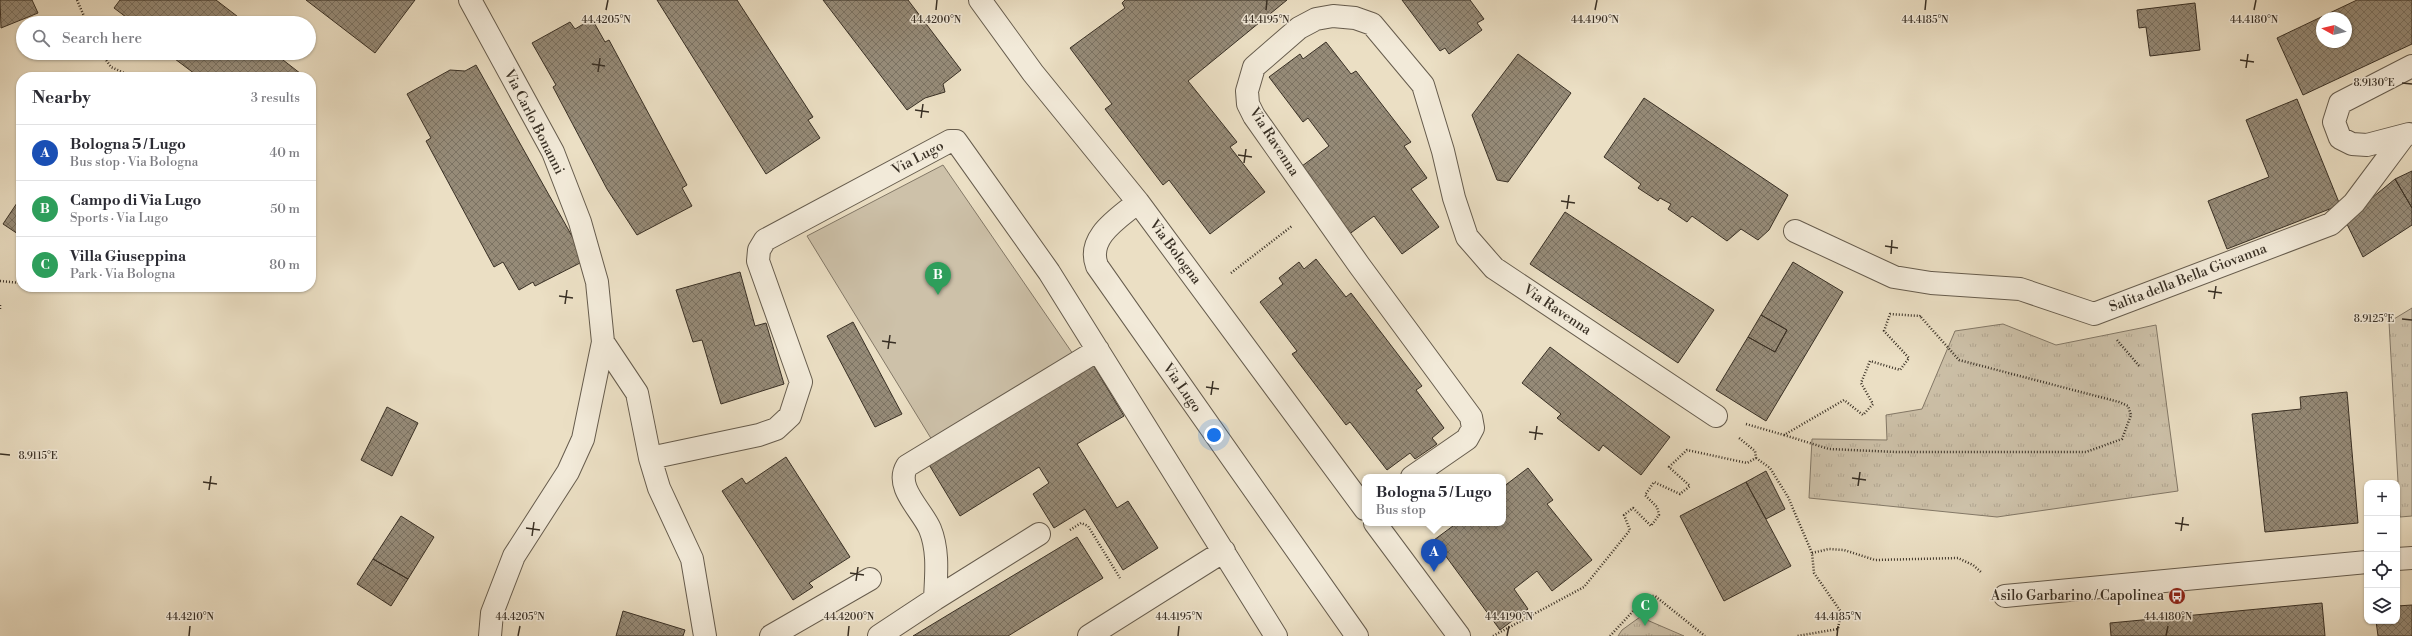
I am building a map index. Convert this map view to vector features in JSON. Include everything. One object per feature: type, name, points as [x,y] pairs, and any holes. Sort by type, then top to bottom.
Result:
[{"type":"street","name":"Via Carlo Bonanni","points":[[470,0],[553,152],[577,215],[597,282],[603,342],[583,439],[568,472],[514,556],[492,614],[490,636]]},
{"type":"street","name":"Via Bologna","points":[[980,0],[1033,73],[1138,202],[1362,505]]},
{"type":"street","name":"Via Ravenna","points":[[1416,474],[1467,439],[1473,428],[1473,421],[1252,114],[1248,104],[1248,81],[1256,64],[1304,24],[1323,17],[1355,18],[1376,28],[1423,85],[1443,151],[1454,198],[1467,236],[1494,268],[1716,416]]},
{"type":"street","points":[[2408,135],[2367,145],[2352,144],[2340,138],[2334,122],[2340,103],[2412,66]]},
{"type":"street","name":"Salita della Bella Giovanna","points":[[1795,231],[1894,277],[1931,283],[2020,289],[2094,314],[2331,224],[2354,203],[2408,135]]},
{"type":"street","name":"Via Lugo","points":[[650,458],[760,435],[776,430],[790,416],[801,382],[758,261],[759,250],[765,240],[950,141],[956,141],[1049,272],[1276,636]]},
{"type":"street","name":"Via Lugo","points":[[1138,202],[1100,236],[1095,255],[1097,266],[1357,636]]},
{"type":"street","name":"Via Carlo Bonanni","points":[[603,342],[638,394],[650,458],[658,488],[692,559],[705,636]]},
{"type":"street","points":[[935,599],[936,560],[930,529],[904,485],[903,476],[907,466],[1098,350]]},
{"type":"street","points":[[1377,526],[1459,636]]},
{"type":"street","points":[[878,636],[1039,534]]},
{"type":"street","points":[[1089,636],[1224,551]]},
{"type":"street","points":[[2400,559],[2412,558]]},
{"type":"street","points":[[2005,596],[2364,562]]},
{"type":"street","points":[[771,636],[870,579]]},
{"type":"path","points":[[76,0],[84,16]]},
{"type":"path","points":[[106,60],[110,67],[122,72]]},
{"type":"path","points":[[1205,293],[1318,206]]},
{"type":"path","points":[[0,281],[16,283]]},
{"type":"path","points":[[1920,316],[1931,283]]},
{"type":"path","points":[[0,305],[0,310]]},
{"type":"path","points":[[1739,424],[1745,423],[1829,449],[1896,452],[2086,452],[2122,439],[2131,415],[2128,406],[2119,402],[1959,360],[1920,316],[1890,314],[1884,331],[1909,358],[1900,370],[1870,361],[1861,383],[1873,404],[1863,416],[1844,400],[1784,435]]},
{"type":"path","points":[[1735,434],[1755,451],[1756,458],[1770,468],[1788,497],[1812,553],[1814,574],[1841,612],[1838,629],[1797,636]]},
{"type":"path","points":[[1493,636],[1584,586],[1630,530],[1624,515],[1633,508],[1651,526],[1659,515],[1656,507],[1645,495],[1654,482],[1680,494],[1690,486],[1669,467],[1687,450],[1747,463],[1756,458]]},
{"type":"path","points":[[1039,534],[1051,540],[1081,523],[1088,526],[1137,606]]},
{"type":"path","points":[[1812,553],[1829,549],[1844,550],[1875,560],[1958,558],[1973,565],[2005,596]]},
{"type":"path","points":[[1610,636],[1647,596],[1655,596],[1705,636]]},
{"type":"green space","points":[[943,165],[1073,354],[932,440],[807,236]]},
{"type":"green space","points":[[2412,308],[2412,516],[2400,517],[2400,480],[2398,480],[2389,322]]},
{"type":"green space","points":[[2003,324],[2056,345],[2156,325],[2178,491],[1997,517],[1809,498],[1812,439],[1887,440],[1886,415],[1922,409],[1955,331]]},
{"type":"green space","points":[[1640,617],[1684,636],[1618,636],[1622,630]]},
{"type":"building","points":[[0,0],[32,0],[38,13],[31,16],[16,16],[16,22],[1,28]]},
{"type":"building","points":[[120,0],[216,0],[237,16],[125,16],[114,8]]},
{"type":"building","points":[[306,0],[415,0],[375,53]]},
{"type":"building","points":[[657,0],[737,0],[813,117],[808,120],[820,138],[766,174]]},
{"type":"building","points":[[823,0],[908,0],[961,70],[943,84],[945,92],[925,98],[907,110]]},
{"type":"building","points":[[1125,0],[1287,0],[1188,81],[1237,142],[1230,147],[1265,192],[1210,234],[1169,180],[1163,185],[1105,109],[1112,104],[1070,48],[1125,8],[1122,3]]},
{"type":"building","points":[[1402,0],[1470,0],[1484,19],[1477,23],[1482,30],[1449,54],[1445,48],[1440,51]]},
{"type":"building","points":[[2357,0],[2412,0],[2412,44],[2303,95],[2277,38],[2316,19],[2316,48],[2352,48],[2352,12],[2332,12]]},
{"type":"building","points":[[2195,3],[2200,50],[2150,56],[2146,27],[2139,28],[2137,10]]},
{"type":"building","points":[[592,19],[605,42],[609,40],[687,185],[682,188],[692,206],[637,235],[607,189],[553,87],[556,85],[532,43],[570,22],[575,29]]},
{"type":"building","points":[[1326,42],[1351,74],[1356,71],[1411,142],[1404,146],[1427,178],[1411,189],[1439,227],[1402,254],[1374,216],[1348,235],[1298,169],[1329,146],[1308,118],[1303,122],[1269,77],[1300,54],[1303,59]]},
{"type":"building","points":[[1518,54],[1571,93],[1508,182],[1497,180],[1472,115]]},
{"type":"building","points":[[176,60],[283,60],[299,72],[192,72]]},
{"type":"building","points":[[476,65],[577,245],[580,263],[535,286],[533,282],[519,290],[503,262],[494,267],[426,141],[431,138],[407,94],[450,70],[465,71]]},
{"type":"building","points":[[1644,98],[1788,195],[1769,230],[1758,240],[1741,229],[1727,241],[1692,216],[1687,222],[1668,209],[1671,204],[1660,198],[1658,201],[1638,188],[1641,184],[1604,157]]},
{"type":"building","points":[[2297,99],[2340,205],[2227,249],[2208,201],[2269,177],[2246,120]]},
{"type":"building","points":[[2412,171],[2412,208],[2395,179]]},
{"type":"building","points":[[2395,179],[2412,208],[2412,225],[2363,257],[2345,220]]},
{"type":"building","points":[[16,204],[16,233],[3,224]]},
{"type":"building","points":[[1565,212],[1714,310],[1678,363],[1530,264]]},
{"type":"building","points":[[1316,259],[1346,297],[1351,293],[1422,386],[1416,390],[1444,428],[1432,438],[1437,444],[1415,459],[1410,453],[1387,470],[1350,422],[1346,425],[1292,354],[1297,351],[1260,302],[1283,284],[1279,278],[1299,262],[1304,269]]},
{"type":"building","points":[[1793,262],[1843,292],[1766,421],[1716,390],[1748,337],[1775,352],[1787,330],[1761,315]]},
{"type":"building","points":[[740,272],[755,326],[766,323],[784,384],[721,404],[702,340],[693,342],[676,290]]},
{"type":"building","points":[[1761,315],[1787,330],[1775,352],[1748,337]]},
{"type":"building","points":[[853,322],[902,414],[875,427],[827,336]]},
{"type":"building","points":[[1550,347],[1670,437],[1641,475],[1603,445],[1599,451],[1557,418],[1561,414],[1522,383]]},
{"type":"building","points":[[1092,363],[1124,416],[1077,444],[1117,508],[1128,501],[1158,548],[1123,570],[1085,509],[1054,528],[1033,494],[1049,483],[1039,467],[960,516],[928,463]]},
{"type":"building","points":[[2347,392],[2358,523],[2265,532],[2252,414],[2301,409],[2300,397]]},
{"type":"building","points":[[387,407],[418,423],[392,476],[361,460]]},
{"type":"building","points":[[786,457],[850,557],[809,583],[813,587],[793,600],[722,491],[742,478],[746,484]]},
{"type":"building","points":[[1528,468],[1553,500],[1547,504],[1592,560],[1552,591],[1537,571],[1514,589],[1528,609],[1500,630],[1434,540],[1453,526],[1506,526],[1506,485]]},
{"type":"building","points":[[1766,471],[1785,509],[1766,519],[1746,482]]},
{"type":"building","points":[[1746,482],[1791,566],[1724,601],[1680,516]]},
{"type":"building","points":[[401,516],[434,537],[408,579],[373,559]]},
{"type":"building","points":[[1077,537],[1103,578],[1008,636],[913,636]]},
{"type":"building","points":[[373,559],[408,579],[391,606],[357,584]]},
{"type":"building","points":[[2322,603],[2325,636],[2111,636],[2110,623]]},
{"type":"building","points":[[2412,605],[2412,636],[2378,636],[2376,624],[2400,624],[2400,606]]},
{"type":"building","points":[[623,611],[685,630],[683,636],[616,636]]},
{"type":"place","name":"Campo di Via Lugo","points":[[938,295]]},
{"type":"place","name":"Bologna 5 / Lugo","points":[[1434,572]]},
{"type":"place","name":"Asilo Garbarino / Capolinea","points":[[2177,596]]},
{"type":"place","name":"Villa Giuseppina","points":[[1645,626]]}]
